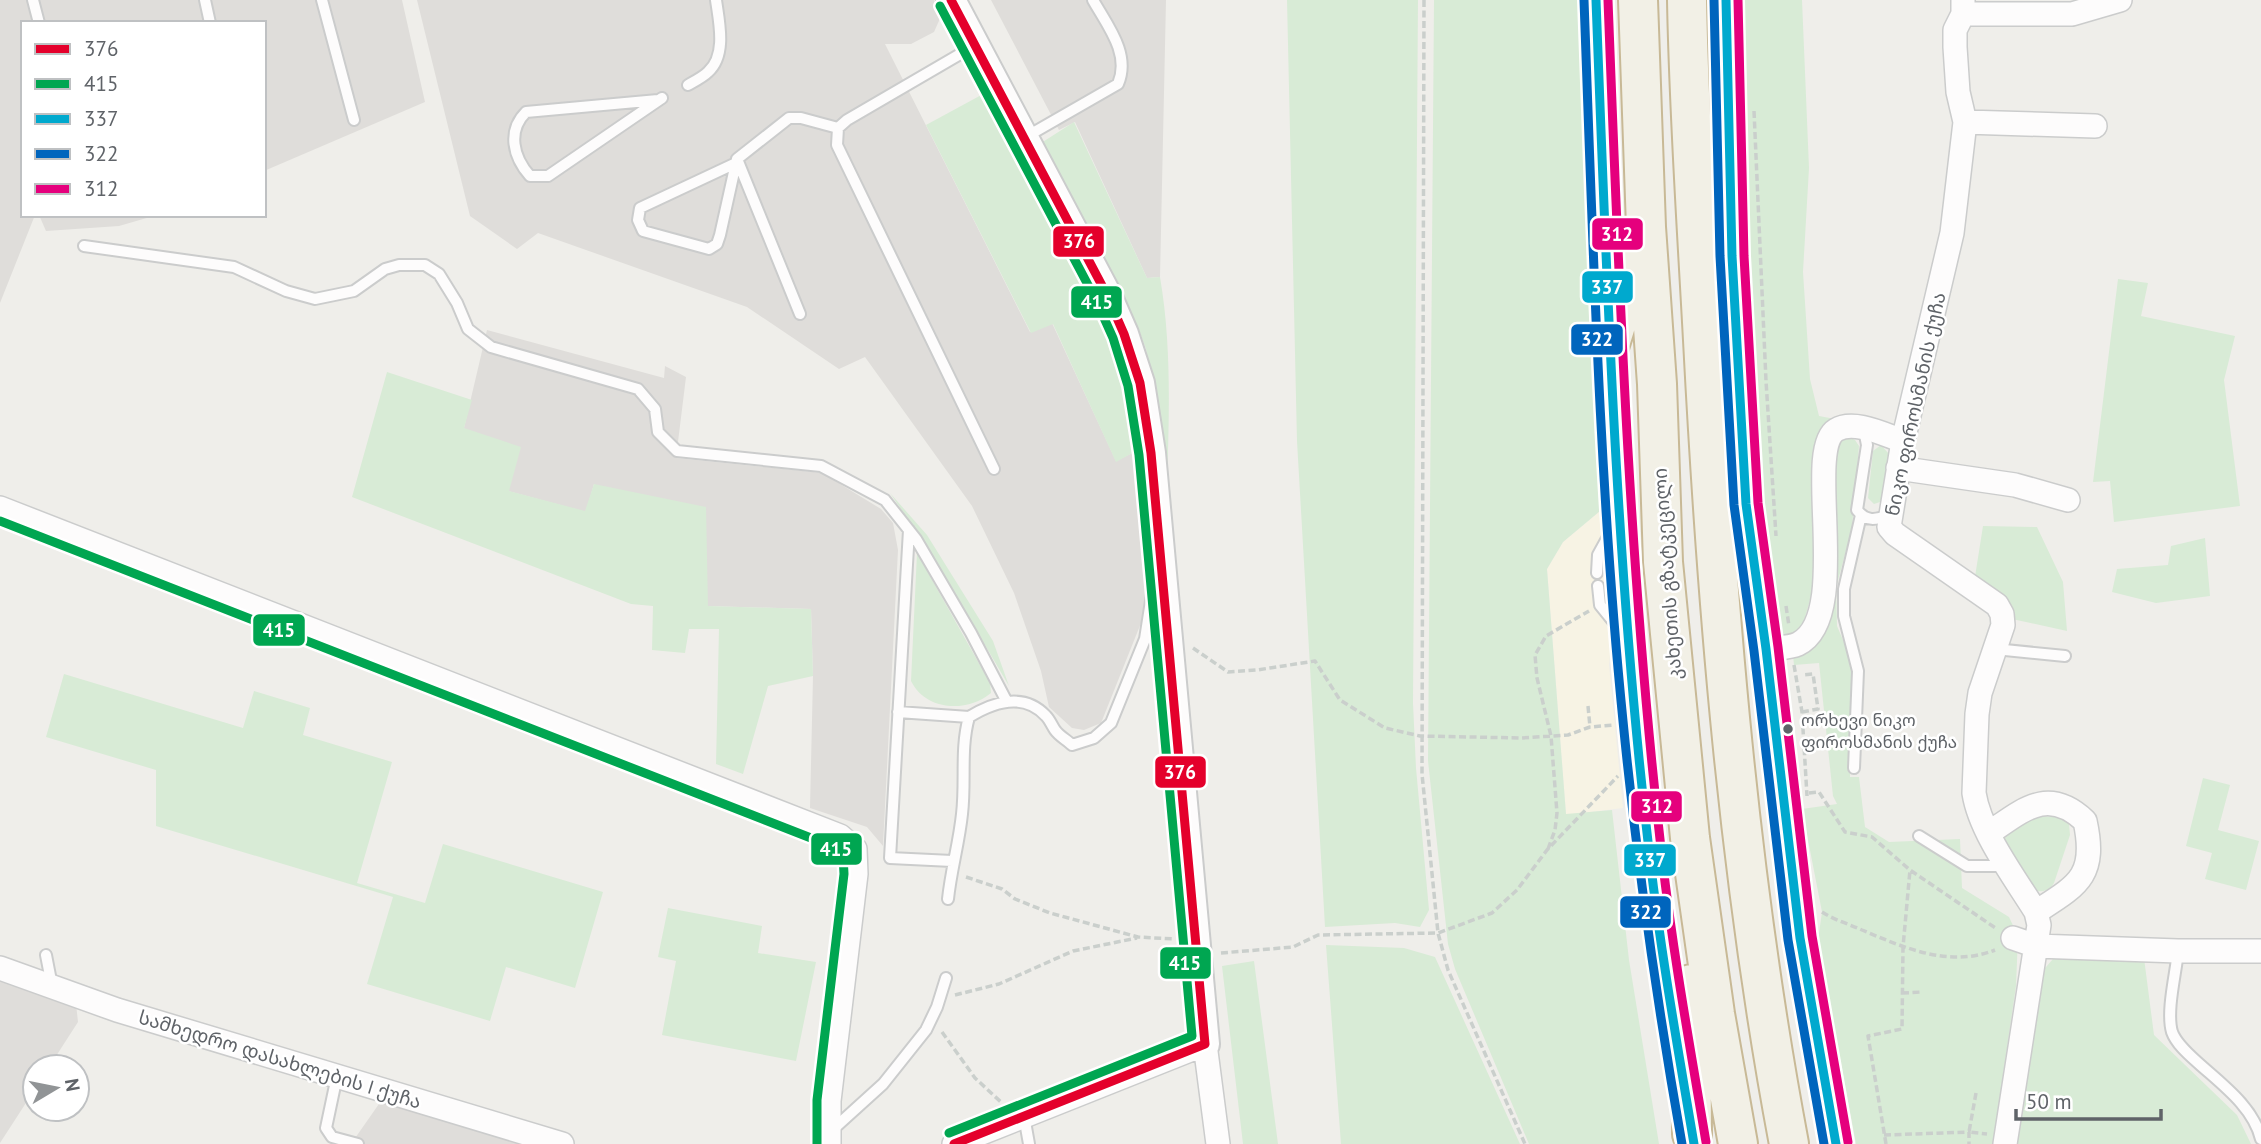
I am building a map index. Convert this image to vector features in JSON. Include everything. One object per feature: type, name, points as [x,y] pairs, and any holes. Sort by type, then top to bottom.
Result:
[{"type":"highway","name":"კახეთის გზატკეცილი","points":[[1638,0],[1663,562],[1690,838],[1715,1014],[1738,1144]]},
{"type":"highway","points":[[1687,0],[1688,78],[1721,629],[1737,782],[1789,1144]]},
{"type":"highway","points":[[1609,348],[1646,227]]},
{"type":"highway","points":[[1690,838],[1693,1139]]},
{"type":"highway","points":[[1781,1100],[1809,1144]]},
{"type":"street","points":[[951,0],[1107,295],[1124,334],[1140,383],[1150,453],[1205,1044],[1218,1144]]},
{"type":"street","points":[[1596,0],[1609,348],[1632,699],[1662,949],[1693,1139]]},
{"type":"street","points":[[1726,0],[1732,256],[1745,503],[1778,648],[1783,805],[1798,925],[1836,1144]]},
{"type":"street","points":[[1963,7],[2072,14],[2120,0]]},
{"type":"street","name":"ნიკო ფიროსმანის ქუჩა","points":[[1963,7],[1955,30],[1955,47],[1958,92],[1965,122],[1952,233],[1903,441],[1889,527],[1895,534],[1997,605],[2002,614],[2003,625],[1980,693],[1977,714],[1974,783],[1976,804],[1989,833],[2036,912]]},
{"type":"street","points":[[1965,122],[2095,126]]},
{"type":"street","points":[[1778,648],[1805,639],[1815,626],[1823,598],[1826,538],[1824,450],[1829,437],[1835,430],[1845,426],[1903,441]]},
{"type":"street","points":[[1898,468],[2015,485],[2068,500]]},
{"type":"street","points":[[0,508],[840,836],[855,849],[856,874],[828,1139]]},
{"type":"street","points":[[1989,833],[2023,810],[2042,803],[2062,804],[2085,821],[2089,842],[2089,859],[2072,889],[2036,912],[2039,925],[2005,1140]]},
{"type":"street","points":[[2013,938],[2036,946],[2261,951]]},
{"type":"street","name":"სამხედრო დასახლების I ქუჩა","points":[[0,968],[130,1014],[562,1144]]},
{"type":"street","points":[[954,1144],[1205,1044]]},
{"type":"lane","points":[[33,0],[38,21]]},
{"type":"lane","points":[[205,0],[210,21]]},
{"type":"lane","points":[[322,0],[354,120]]},
{"type":"lane","points":[[688,85],[708,72],[719,52],[721,33],[716,0]]},
{"type":"lane","points":[[1024,138],[1118,84],[1122,74],[1119,47],[1093,0]]},
{"type":"lane","points":[[975,45],[847,120],[838,128],[837,145],[995,469]]},
{"type":"lane","points":[[660,99],[548,176],[530,176],[519,164],[514,143],[516,123],[526,112],[660,99]]},
{"type":"lane","points":[[737,161],[717,244],[709,249],[643,231],[638,220],[640,208],[737,161],[789,118],[801,118],[838,128]]},
{"type":"lane","points":[[737,161],[800,314]]},
{"type":"lane","points":[[83,246],[234,267],[286,291],[315,299],[354,291],[384,269],[399,265],[425,265],[439,274],[457,303],[468,329],[491,347],[638,389],[655,409],[658,432],[677,451],[821,466],[885,500],[909,530],[971,634],[1007,702]]},
{"type":"lane","points":[[1858,428],[1867,445],[1857,510],[1871,519],[1889,515]]},
{"type":"lane","points":[[1854,768],[1858,671],[1844,616],[1844,589],[1861,515]]},
{"type":"lane","points":[[1597,573],[1598,555],[1619,517]]},
{"type":"lane","points":[[909,530],[890,858],[951,867]]},
{"type":"lane","points":[[898,712],[969,717],[985,707],[1020,701],[1030,704],[1046,716],[1057,733],[1072,744],[1094,738],[1111,723],[1145,639],[1159,547]]},
{"type":"lane","points":[[1598,586],[1600,605],[1628,639]]},
{"type":"lane","points":[[1995,649],[2065,656]]},
{"type":"lane","points":[[948,899],[951,867],[962,813],[964,737],[969,717]]},
{"type":"lane","points":[[1919,836],[1967,866],[2008,866]]},
{"type":"lane","points":[[2178,951],[2170,1022],[2173,1036],[2184,1050],[2243,1105],[2258,1126],[2261,1139]]},
{"type":"lane","points":[[46,955],[52,988]]},
{"type":"lane","points":[[828,1139],[883,1084],[926,1030],[946,978]]},
{"type":"lane","points":[[337,1076],[326,1128],[332,1137],[358,1144]]},
{"type":"lane","points":[[1018,1117],[1029,1144]]},
{"type":"path","points":[[1424,0],[1422,774],[1438,933],[1448,970],[1525,1144]]},
{"type":"path","points":[[1754,108],[1766,381],[1777,548]]},
{"type":"path","points":[[1785,602],[1778,648],[1802,712],[1809,793],[1805,801]]},
{"type":"path","points":[[1547,850],[1555,831],[1557,813],[1551,736],[1537,678],[1535,655],[1546,636],[1600,605]]},
{"type":"path","points":[[1168,649],[1188,645],[1228,672],[1315,661],[1340,700],[1385,728],[1420,736],[1521,738],[1568,735],[1590,727],[1613,725]]},
{"type":"path","points":[[1802,712],[1818,709],[1814,674],[1804,675]]},
{"type":"path","points":[[1588,706],[1590,727]]},
{"type":"path","points":[[951,867],[1002,889],[1015,900],[1050,913],[1138,937],[1196,941],[1223,954],[1293,947],[1318,935],[1438,933],[1492,913],[1517,890],[1547,850],[1618,778]]},
{"type":"path","points":[[1809,793],[1819,792],[1845,832],[1872,837],[1910,870],[1960,906],[2013,938],[1993,951],[1967,956],[1933,956],[1903,947],[1822,912],[1821,921]]},
{"type":"path","points":[[1886,1144],[1868,1036],[1902,1029],[1903,947],[1910,870]]},
{"type":"path","points":[[939,999],[999,984],[1073,951],[1138,937]]},
{"type":"path","points":[[1902,993],[1922,992]]},
{"type":"path","points":[[930,1020],[949,1040],[975,1078],[1018,1117]]},
{"type":"path","points":[[1969,1144],[1976,1093]]},
{"type":"path","points":[[1884,1135],[1969,1132],[2005,1140]]},
{"type":"path","points":[[1904,1134],[1905,1140]]},
{"type":"shaded area","points":[[0,0],[402,0],[425,102],[266,170],[266,21],[21,21],[21,217],[34,217],[0,303]]},
{"type":"shaded area","points":[[417,0],[934,0],[942,14],[934,32],[911,44],[885,44],[1030,332],[1052,323],[1116,461],[1134,452],[1148,562],[1143,618],[1101,723],[1084,730],[1072,728],[1049,707],[1041,671],[1014,593],[972,506],[865,357],[839,369],[747,307],[538,233],[517,249],[470,216]]},
{"type":"shaded area","points":[[991,0],[1166,0],[1160,277],[1147,278],[1075,122],[1059,130]]},
{"type":"shaded area","points":[[40,217],[150,217],[119,226],[46,231]]},
{"type":"shaded area","points":[[487,330],[664,378],[665,366],[686,377],[676,458],[822,473],[881,509],[893,523],[898,550],[883,846],[867,827],[810,808],[813,676],[811,609],[708,606],[594,484],[586,512],[508,491],[464,428]]},
{"type":"shaded area","points":[[1600,511],[1616,566],[1617,590],[1609,665],[1623,808],[1566,815],[1547,569],[1563,542]]},
{"type":"shaded area","points":[[0,976],[76,1004],[78,1022],[58,1053],[21,1053],[21,1111],[0,1143]]},
{"type":"shaded area","points":[[381,1101],[526,1144],[351,1144]]},
{"type":"green space","points":[[1287,0],[1418,0],[1413,703],[1429,910],[1420,927],[1395,923],[1325,927],[1297,441]]},
{"type":"green space","points":[[1434,0],[1582,0],[1600,511],[1563,542],[1547,569],[1566,814],[1612,810],[1629,960],[1659,1144],[1529,1144],[1455,969],[1448,944],[1428,761]]},
{"type":"green space","points":[[1734,0],[1802,0],[1809,168],[1803,272],[1810,379],[1819,416],[1835,419],[1817,575],[1804,621],[1796,636],[1769,642],[1753,471]]},
{"type":"green space","points":[[985,93],[1096,300],[1123,370],[1134,452],[1116,462],[1053,324],[1031,333],[926,125]]},
{"type":"green space","points":[[1074,122],[1147,278],[1160,277],[1168,356],[1167,487],[1146,349],[1139,330],[1038,145]]},
{"type":"green space","points":[[2118,279],[2148,283],[2141,316],[2235,336],[2224,380],[2240,506],[2114,522],[2110,481],[2093,482]]},
{"type":"green space","points":[[387,372],[472,400],[464,428],[521,447],[509,491],[585,511],[594,484],[706,507],[708,606],[811,609],[813,676],[768,686],[743,774],[716,764],[719,629],[689,629],[685,653],[652,650],[653,606],[631,604],[352,497]]},
{"type":"green space","points":[[1847,436],[1859,446],[1852,528],[1836,588],[1837,626],[1846,647],[1853,677],[1850,777],[1859,777],[1865,827],[1889,842],[1960,839],[1962,888],[2009,917],[2018,936],[2016,986],[1993,1144],[1856,1144],[1818,940],[1822,912],[1802,809],[1837,804],[1833,796],[1819,663],[1794,665],[1793,655],[1806,646],[1835,443]]},
{"type":"green space","points":[[1881,445],[1889,454],[1883,501],[1874,504],[1868,498],[1873,451]]},
{"type":"green space","points":[[890,493],[927,535],[993,641],[1009,686],[934,558]]},
{"type":"green space","points":[[1983,526],[2037,527],[2063,582],[2067,631],[2012,619],[1974,583]]},
{"type":"green space","points":[[2205,538],[2210,596],[2156,603],[2112,592],[2117,569],[2168,565],[2171,546]]},
{"type":"green space","points":[[917,553],[990,683],[991,693],[970,704],[948,706],[937,703],[926,698],[911,681]]},
{"type":"green space","points":[[64,674],[243,728],[254,691],[310,708],[303,735],[392,762],[357,883],[425,903],[443,844],[603,892],[575,988],[506,967],[490,1021],[367,984],[393,897],[156,826],[156,770],[46,737]]},
{"type":"green space","points":[[2203,778],[2230,785],[2218,830],[2259,841],[2246,890],[2205,879],[2212,853],[2186,846]]},
{"type":"green space","points":[[2038,816],[2062,817],[2069,824],[2070,835],[2054,883],[2048,889],[2034,891],[2007,850],[2005,838],[2010,828]]},
{"type":"green space","points":[[668,908],[762,926],[758,953],[816,962],[796,1061],[662,1035],[676,961],[658,957]]},
{"type":"green space","points":[[1326,945],[1404,948],[1435,957],[1520,1144],[1341,1144]]},
{"type":"green space","points":[[2069,956],[2144,958],[2154,1035],[2237,1115],[2251,1144],[2015,1144],[2039,975],[2053,959]]},
{"type":"green space","points":[[1254,961],[1278,1144],[1243,1144],[1222,966]]},
{"type":"transit line","name":"376","points":[[951,0],[1107,295],[1124,334],[1140,383],[1151,453],[1205,1044]]},
{"type":"transit line","name":"322","points":[[1584,0],[1598,361],[1615,631],[1641,880],[1682,1144]]},
{"type":"transit line","name":"337","points":[[1596,0],[1614,430],[1638,752],[1654,895],[1694,1144]]},
{"type":"transit line","name":"312","points":[[1608,0],[1616,215],[1641,644],[1666,893],[1706,1142]]},
{"type":"transit line","name":"322","points":[[1714,0],[1720,256],[1734,505],[1788,940],[1824,1144]]},
{"type":"transit line","name":"337","points":[[1726,0],[1732,256],[1746,504],[1800,938],[1836,1144]]},
{"type":"transit line","name":"312","points":[[1738,0],[1744,256],[1758,503],[1812,936],[1848,1142]]},
{"type":"transit line","name":"415","points":[[940,6],[1096,300],[1113,338],[1128,386],[1139,455],[1192,1036],[949,1133]]},
{"type":"transit line","name":"415","points":[[0,521],[834,847],[843,855],[844,874],[817,1100],[817,1144]]},
{"type":"transit line","name":"376","points":[[954,1144],[1205,1044]]},
{"type":"place","name":"ორხევი ნიკო ფიროსმანის ქუჩა","points":[[1788,729]]}]
